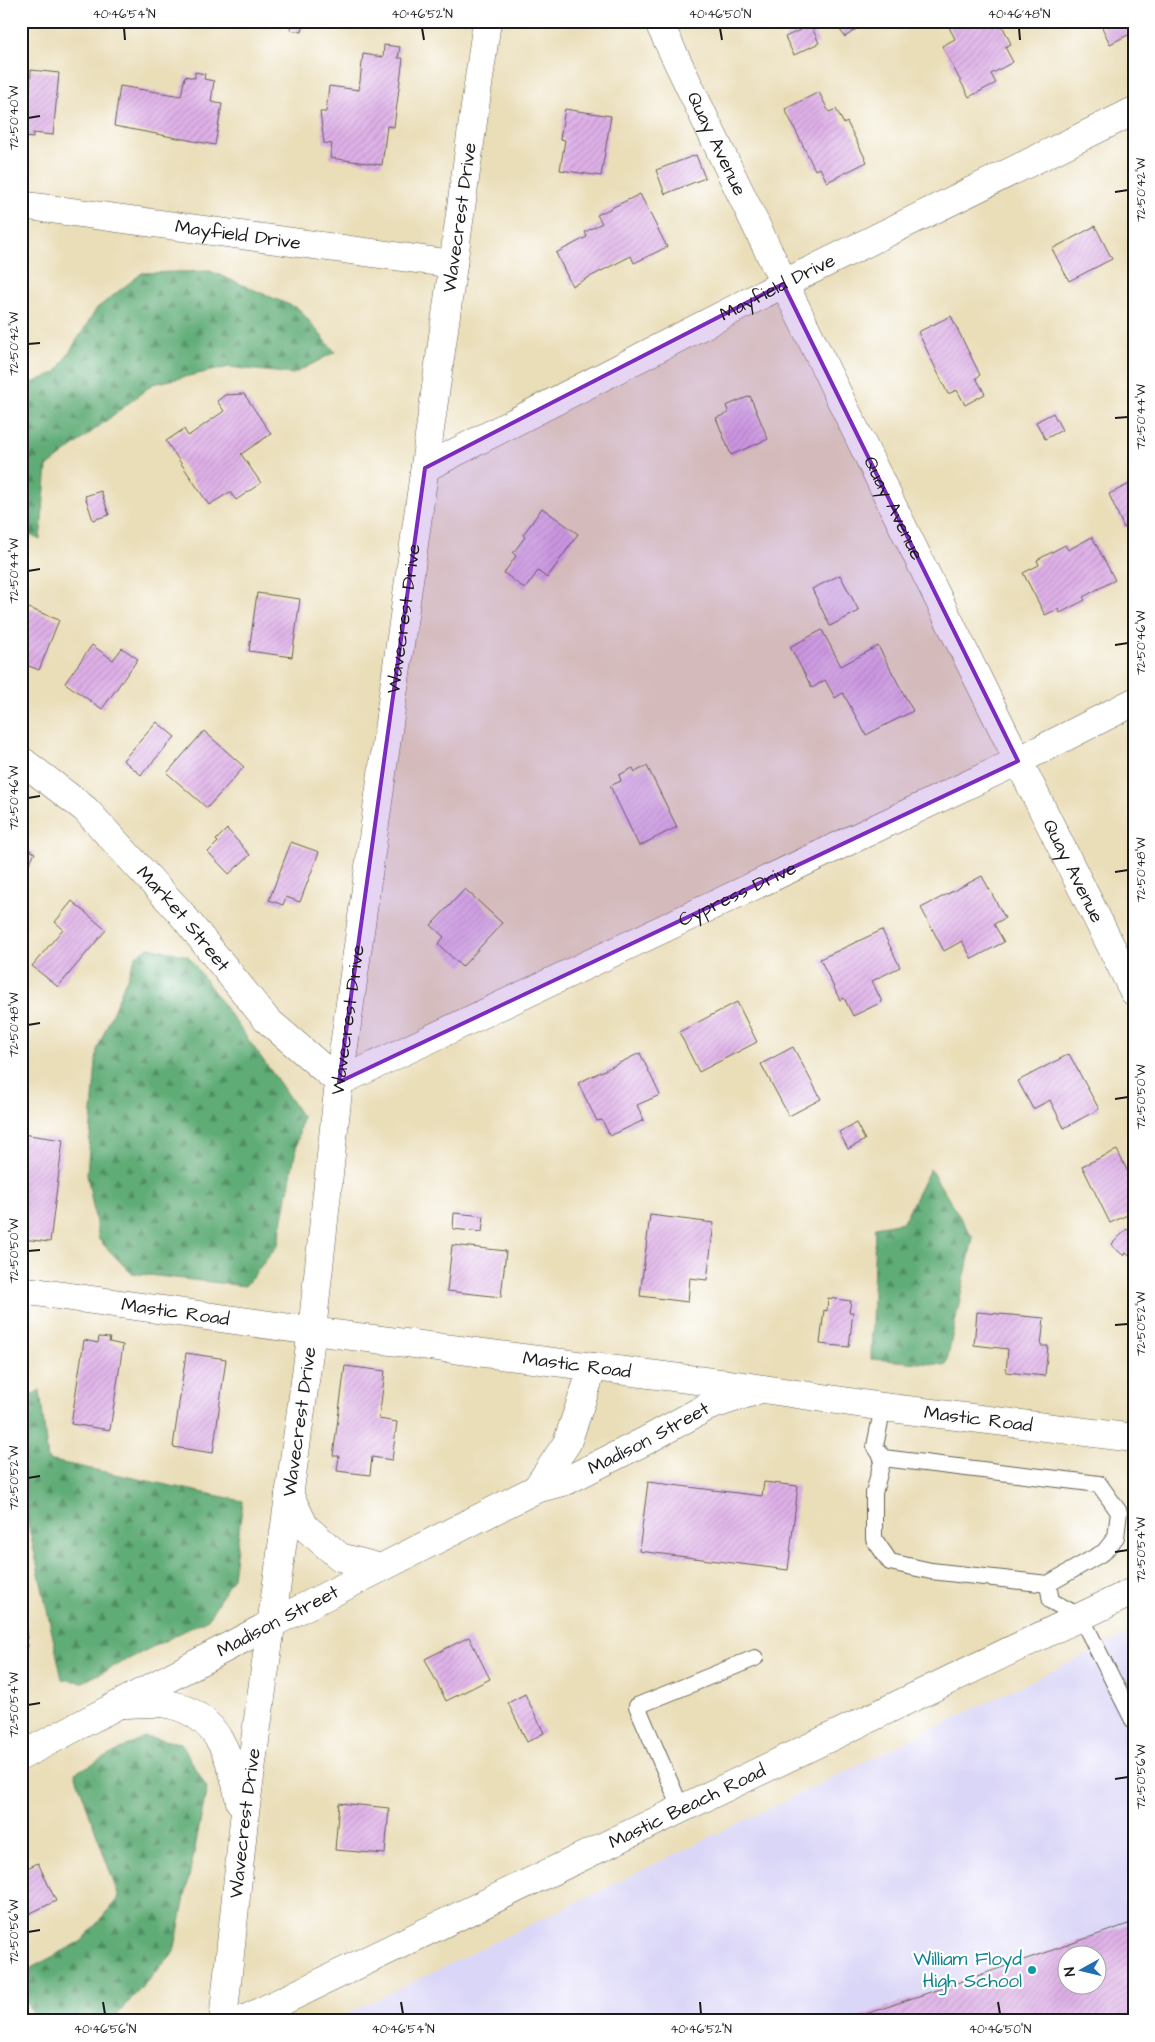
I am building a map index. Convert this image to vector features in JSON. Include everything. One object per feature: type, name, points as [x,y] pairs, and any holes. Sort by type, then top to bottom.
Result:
[{"type":"street","name":"Wavecrest Drive","points":[[223,2021],[244,1820],[312,1331],[339,1082],[487,21]]},
{"type":"street","name":"Quay Avenue","points":[[658,21],[784,284],[1018,762],[1134,992]]},
{"type":"street","name":"Mayfield Drive","points":[[425,468],[784,284],[1134,111]]},
{"type":"street","name":"Mayfield Drive","points":[[21,205],[453,264]]},
{"type":"street","name":"Cypress Drive","points":[[339,1082],[1018,762],[1134,702]]},
{"type":"street","name":"Market Street","points":[[21,760],[85,809],[180,912],[266,1019],[339,1082]]},
{"type":"street","name":"Mastic Road","points":[[21,1290],[883,1407],[1134,1438]]},
{"type":"street","name":"Madison Street","points":[[536,1489],[567,1443],[593,1367]]},
{"type":"street","name":"Madison Street","points":[[21,1756],[271,1624],[536,1489],[566,1481],[707,1407],[761,1389]]},
{"type":"street","points":[[289,1494],[305,1526],[340,1557],[381,1568]]},
{"type":"street","name":"Mastic Beach Road","points":[[241,2021],[1134,1592]]},
{"type":"street","points":[[120,1704],[171,1705],[192,1712],[219,1736],[234,1769],[244,1820]]},
{"type":"lane","points":[[883,1407],[875,1446],[884,1458],[1099,1484],[1119,1512],[1116,1537],[1104,1552],[1048,1584],[931,1571],[890,1562],[874,1539],[874,1493],[884,1458]]},
{"type":"lane","points":[[1048,1584],[1051,1600],[1081,1617],[1134,1722]]},
{"type":"lane","points":[[682,1808],[636,1706],[755,1658]]},
{"type":"highlighted area","points":[[783,284],[1018,761],[339,1082],[425,468]]},
{"type":"shaded area","points":[[1134,1631],[1134,2021],[332,2021]]},
{"type":"green space","points":[[210,271],[299,309],[335,352],[293,374],[229,367],[153,384],[47,467],[40,540],[21,530],[21,388],[57,372],[97,308],[142,273]]},
{"type":"green space","points":[[149,947],[188,956],[302,1117],[278,1245],[245,1286],[131,1273],[99,1240],[87,1174],[97,1050],[136,956]]},
{"type":"green space","points":[[930,1169],[973,1238],[946,1365],[871,1359],[875,1227],[903,1222]]},
{"type":"green space","points":[[40,1390],[48,1460],[243,1501],[233,1577],[208,1619],[83,1682],[62,1679],[21,1491],[21,1401]]},
{"type":"green space","points":[[144,1737],[181,1743],[207,1788],[174,1952],[111,2021],[38,2021],[21,1994],[21,1980],[31,1968],[82,1941],[119,1897],[75,1773]]},
{"type":"building","points":[[291,21],[304,21],[302,32],[290,30]]},
{"type":"building","points":[[834,21],[868,21],[845,37]]},
{"type":"building","points":[[946,21],[992,21],[993,24],[1000,21],[1011,44],[1005,47],[1013,62],[991,74],[996,83],[969,97],[942,46],[955,39]]},
{"type":"building","points":[[1099,21],[1134,21],[1134,32],[1110,44]]},
{"type":"building","points":[[811,25],[819,43],[794,55],[785,37]]},
{"type":"building","points":[[384,45],[400,47],[398,58],[403,58],[394,127],[387,126],[382,165],[330,158],[332,144],[324,143],[320,112],[326,112],[329,86],[359,90],[363,54],[383,57]]},
{"type":"building","points":[[31,70],[59,73],[53,135],[33,133],[33,138],[25,137],[25,132],[21,131],[21,91],[30,92]]},
{"type":"building","points":[[195,72],[205,74],[204,79],[214,81],[211,102],[222,104],[215,145],[114,126],[120,86],[181,96],[185,76],[195,78]]},
{"type":"building","points":[[819,92],[829,112],[836,109],[844,124],[847,122],[867,162],[827,182],[820,168],[815,170],[785,109]]},
{"type":"building","points":[[565,109],[611,116],[601,176],[560,170],[565,140],[560,139]]},
{"type":"building","points":[[696,155],[705,178],[665,194],[656,170]]},
{"type":"building","points":[[640,194],[667,247],[634,263],[631,256],[572,286],[556,253],[587,237],[585,232],[602,223],[597,215]]},
{"type":"building","points":[[1095,226],[1112,259],[1069,281],[1052,249]]},
{"type":"building","points":[[951,316],[980,375],[976,378],[985,394],[965,405],[957,390],[948,394],[918,332]]},
{"type":"building","points":[[244,394],[271,434],[241,454],[261,483],[236,500],[230,492],[209,505],[166,441],[184,429],[188,436],[224,411],[217,401],[225,395]]},
{"type":"building","points":[[750,396],[768,439],[731,455],[716,418],[729,413],[726,406]]},
{"type":"building","points":[[1053,413],[1062,430],[1045,439],[1036,422]]},
{"type":"building","points":[[1134,482],[1134,524],[1124,528],[1109,494]]},
{"type":"building","points":[[101,491],[109,515],[93,520],[85,496]]},
{"type":"building","points":[[542,508],[578,534],[547,578],[538,571],[525,589],[504,573],[516,556],[513,553],[525,537],[523,535]]},
{"type":"building","points":[[1092,537],[1115,580],[1083,597],[1085,600],[1060,613],[1058,609],[1045,615],[1023,573],[1039,565],[1037,560],[1065,545],[1068,550]]},
{"type":"building","points":[[840,575],[859,611],[830,626],[812,589]]},
{"type":"building","points":[[257,593],[300,599],[292,657],[249,651]]},
{"type":"building","points":[[21,605],[59,620],[39,670],[21,663]]},
{"type":"building","points":[[822,630],[841,666],[878,646],[913,711],[866,735],[843,693],[835,698],[825,680],[812,688],[790,647]]},
{"type":"building","points":[[92,645],[113,660],[122,648],[138,659],[102,709],[65,683]]},
{"type":"building","points":[[157,722],[175,737],[141,775],[123,760]]},
{"type":"building","points":[[204,731],[244,767],[207,808],[167,773]]},
{"type":"building","points":[[647,766],[677,827],[639,846],[610,786],[621,781],[619,775],[633,768],[635,772]]},
{"type":"building","points":[[227,829],[250,855],[229,874],[208,852]]},
{"type":"building","points":[[291,842],[319,852],[300,902],[286,897],[283,905],[269,900]]},
{"type":"building","points":[[21,845],[35,853],[21,877]]},
{"type":"building","points":[[982,876],[1005,918],[994,924],[1004,942],[972,959],[962,941],[944,951],[921,908]]},
{"type":"building","points":[[465,889],[502,923],[462,967],[438,944],[444,937],[431,925]]},
{"type":"building","points":[[72,901],[106,930],[58,987],[32,966],[63,929],[55,922]]},
{"type":"building","points":[[882,930],[900,967],[872,981],[882,1002],[853,1016],[844,998],[840,1000],[820,959]]},
{"type":"building","points":[[737,1002],[757,1042],[699,1072],[679,1032]]},
{"type":"building","points":[[793,1047],[821,1099],[789,1116],[761,1064]]},
{"type":"building","points":[[640,1053],[660,1095],[637,1105],[644,1120],[610,1136],[602,1120],[597,1121],[578,1083]]},
{"type":"building","points":[[1069,1054],[1099,1109],[1064,1128],[1050,1100],[1033,1109],[1018,1081]]},
{"type":"building","points":[[856,1123],[865,1140],[848,1149],[839,1132]]},
{"type":"building","points":[[22,1134],[63,1140],[50,1242],[21,1239]]},
{"type":"building","points":[[1117,1150],[1134,1184],[1134,1212],[1110,1223],[1082,1166]]},
{"type":"building","points":[[454,1213],[484,1216],[482,1232],[453,1229]]},
{"type":"building","points":[[650,1215],[714,1223],[707,1280],[690,1278],[688,1302],[640,1296]]},
{"type":"building","points":[[1127,1229],[1134,1236],[1134,1260],[1126,1253],[1124,1256],[1111,1245]]},
{"type":"building","points":[[452,1245],[506,1251],[501,1297],[447,1291]]},
{"type":"building","points":[[828,1298],[851,1301],[849,1312],[853,1312],[849,1347],[820,1344],[824,1310],[827,1311]]},
{"type":"building","points":[[977,1312],[1044,1318],[1041,1346],[1048,1346],[1045,1376],[1006,1372],[1008,1349],[974,1345]]},
{"type":"building","points":[[99,1337],[110,1338],[109,1342],[123,1345],[110,1430],[71,1424],[84,1340],[98,1343]]},
{"type":"building","points":[[186,1353],[226,1359],[213,1453],[173,1447]]},
{"type":"building","points":[[345,1366],[385,1371],[379,1419],[397,1422],[392,1460],[372,1457],[370,1475],[337,1471],[339,1456],[333,1456]]},
{"type":"building","points":[[648,1482],[762,1496],[764,1482],[798,1486],[788,1570],[639,1551]]},
{"type":"building","points":[[24,1613],[28,1647],[21,1648],[21,1614]]},
{"type":"building","points":[[469,1637],[490,1679],[446,1701],[425,1659]]},
{"type":"building","points":[[525,1694],[544,1733],[527,1742],[508,1703]]},
{"type":"building","points":[[339,1803],[389,1808],[385,1854],[335,1850]]},
{"type":"building","points":[[38,1863],[56,1901],[24,1916],[27,1921],[21,1924],[21,1871]]},
{"type":"building","name":"William Floyd High School","points":[[1134,1922],[1134,2021],[849,2021],[1058,1948],[1058,1994],[1108,1994],[1108,1944],[1070,1944]]},
{"type":"place","name":"William Floyd High School","points":[[1032,1970]]}]
